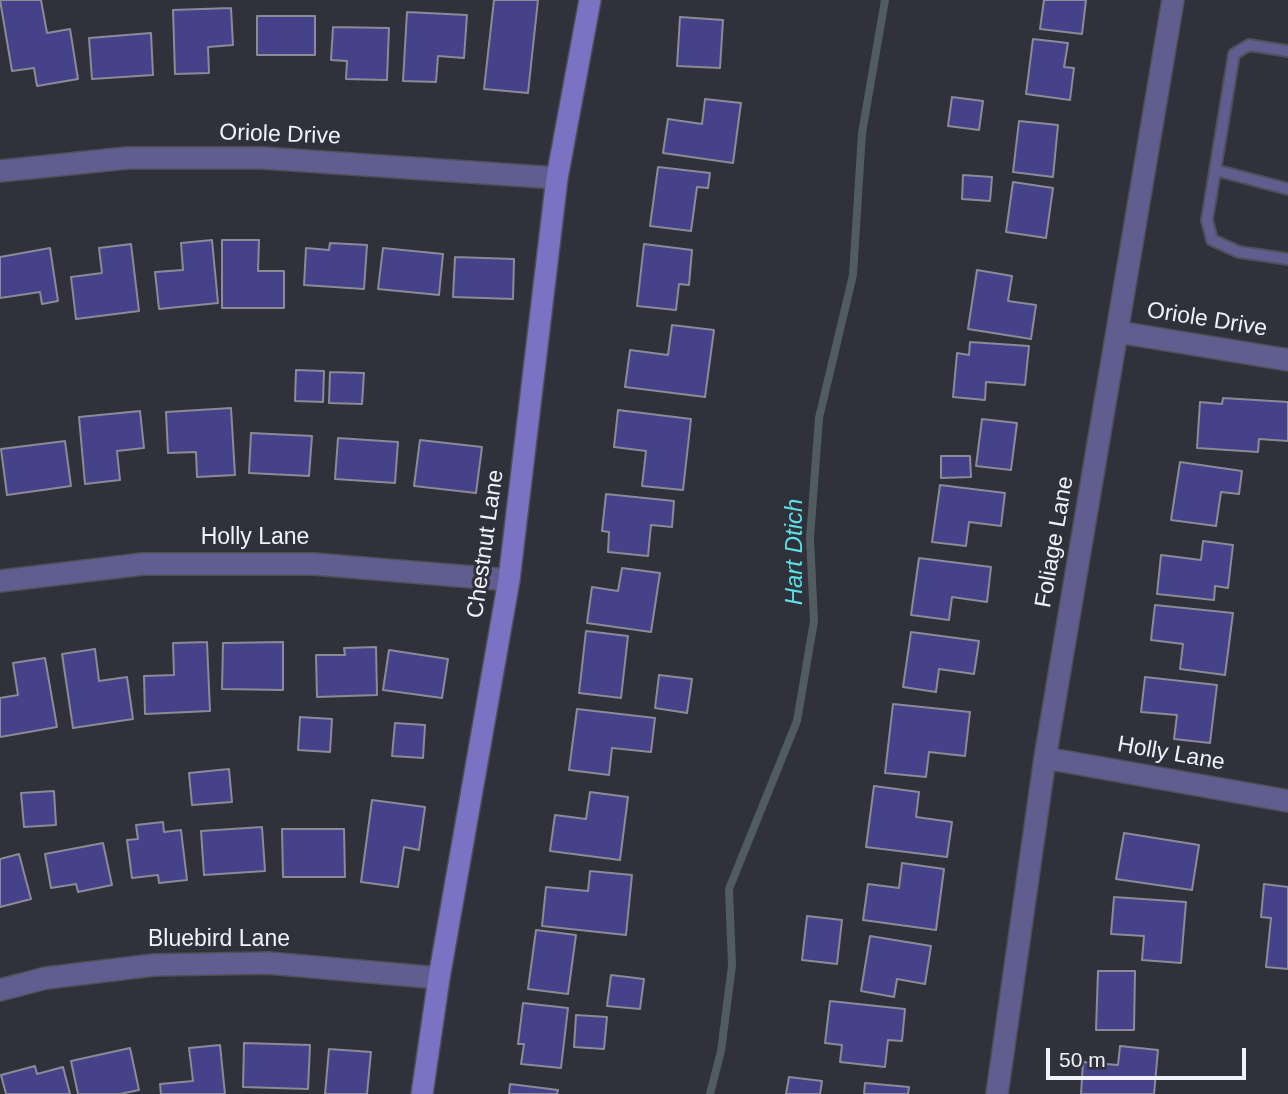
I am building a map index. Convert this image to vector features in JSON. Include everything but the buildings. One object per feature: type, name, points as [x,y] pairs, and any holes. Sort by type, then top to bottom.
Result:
[{"type":"street","name":"Chestnut Lane","points":[[422,1094],[439,978],[509,580],[557,178],[590,0]]},
{"type":"street","name":"Foliage Lane","points":[[997,1094],[1045,758],[1173,0]]},
{"type":"street","name":"Oriole Drive","points":[[0,171],[127,158],[263,158],[557,178]]},
{"type":"street","name":"Oriole Drive","points":[[1118,332],[1288,360]]},
{"type":"street","name":"Holly Lane","points":[[0,580],[143,564],[314,564],[509,580]]},
{"type":"street","name":"Holly Lane","points":[[1045,758],[1288,801]]},
{"type":"street","name":"Bluebird Lane","points":[[0,990],[46,978],[154,965],[268,963],[439,978]]},
{"type":"lane","points":[[1288,51],[1249,45],[1234,54],[1206,220],[1212,240],[1239,252],[1288,259]]},
{"type":"lane","points":[[1214,170],[1288,189]]},
{"type":"waterway","name":"Hart Dtich","points":[[710,1094],[721,1051],[732,966],[729,889],[797,721],[814,621],[810,538],[819,418],[853,275],[862,133],[885,0]]}]
